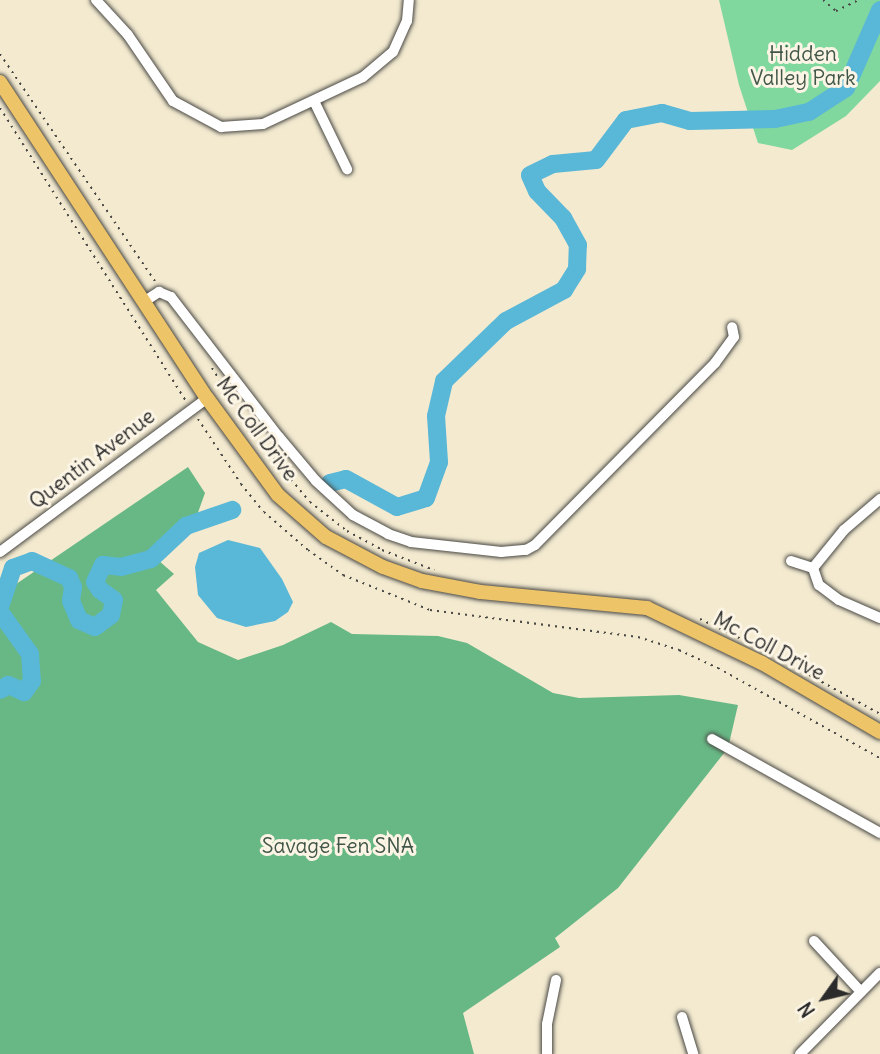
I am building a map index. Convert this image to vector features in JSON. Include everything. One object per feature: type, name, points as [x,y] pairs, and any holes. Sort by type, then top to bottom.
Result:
[{"type":"main road","name":"Mc Coll Drive","points":[[0,82],[207,398],[278,495],[326,537],[383,567],[422,581],[480,592],[647,608],[762,663],[880,732]]},
{"type":"street","points":[[96,0],[128,35],[173,101],[221,127],[263,124],[363,76],[393,52],[407,21],[409,0]]},
{"type":"street","points":[[314,101],[346,169]]},
{"type":"street","points":[[145,301],[163,291],[178,305],[303,465],[353,515],[388,534],[411,542],[501,552],[526,550],[535,545],[715,363],[734,337],[733,327]]},
{"type":"street","name":"Quentin Avenue","points":[[0,552],[207,398]]},
{"type":"street","points":[[813,568],[844,530],[880,499]]},
{"type":"street","points":[[791,561],[813,568]]},
{"type":"street","points":[[813,568],[819,585],[829,593],[880,618]]},
{"type":"street","points":[[712,739],[880,833]]},
{"type":"street","points":[[814,941],[861,992]]},
{"type":"street","points":[[800,1054],[880,973]]},
{"type":"street","points":[[547,1054],[547,1024],[556,980]]},
{"type":"street","points":[[682,1017],[693,1054]]},
{"type":"path","points":[[823,0],[835,11],[859,0]]},
{"type":"path","points":[[0,54],[163,291]]},
{"type":"path","points":[[0,108],[94,261],[241,484],[264,512],[308,550],[343,575],[430,610],[638,637],[679,650],[718,667],[880,758]]},
{"type":"path","points":[[208,362],[251,431],[310,502],[347,531],[382,551],[437,571]]},
{"type":"path","points":[[696,617],[764,650]]},
{"type":"path","points":[[788,663],[880,714]]},
{"type":"green space","name":"Hidden Valley Park","points":[[719,0],[880,0],[880,81],[846,116],[792,150],[758,143],[739,85]]},
{"type":"green space","name":"Savage Fen SNA","points":[[188,467],[205,493],[191,532],[175,533],[158,560],[174,574],[156,590],[198,642],[238,660],[283,645],[331,622],[352,634],[438,636],[467,643],[553,693],[579,698],[679,695],[738,705],[728,748],[618,888],[555,938],[560,947],[463,1013],[474,1054],[0,1054],[0,595]]},
{"type":"water","points":[[228,540],[260,548],[282,579],[293,602],[288,612],[275,621],[246,627],[217,618],[198,595],[195,567],[199,553]]},
{"type":"waterway","points":[[330,483],[346,479],[397,507],[426,498],[439,462],[436,416],[444,381],[506,321],[564,290],[577,269],[578,245],[563,218],[537,191],[530,175],[553,164],[596,160],[626,120],[662,113],[690,121],[775,119],[809,112],[846,88],[880,10]]},
{"type":"waterway","points":[[0,607],[13,568],[32,561],[69,578],[73,587],[71,601],[79,620],[95,627],[111,615],[114,600],[100,590],[95,582],[103,565],[121,567],[151,559],[186,526],[232,510]]},
{"type":"waterway","points":[[0,612],[30,654],[32,681],[24,692],[8,685],[0,690]]}]
